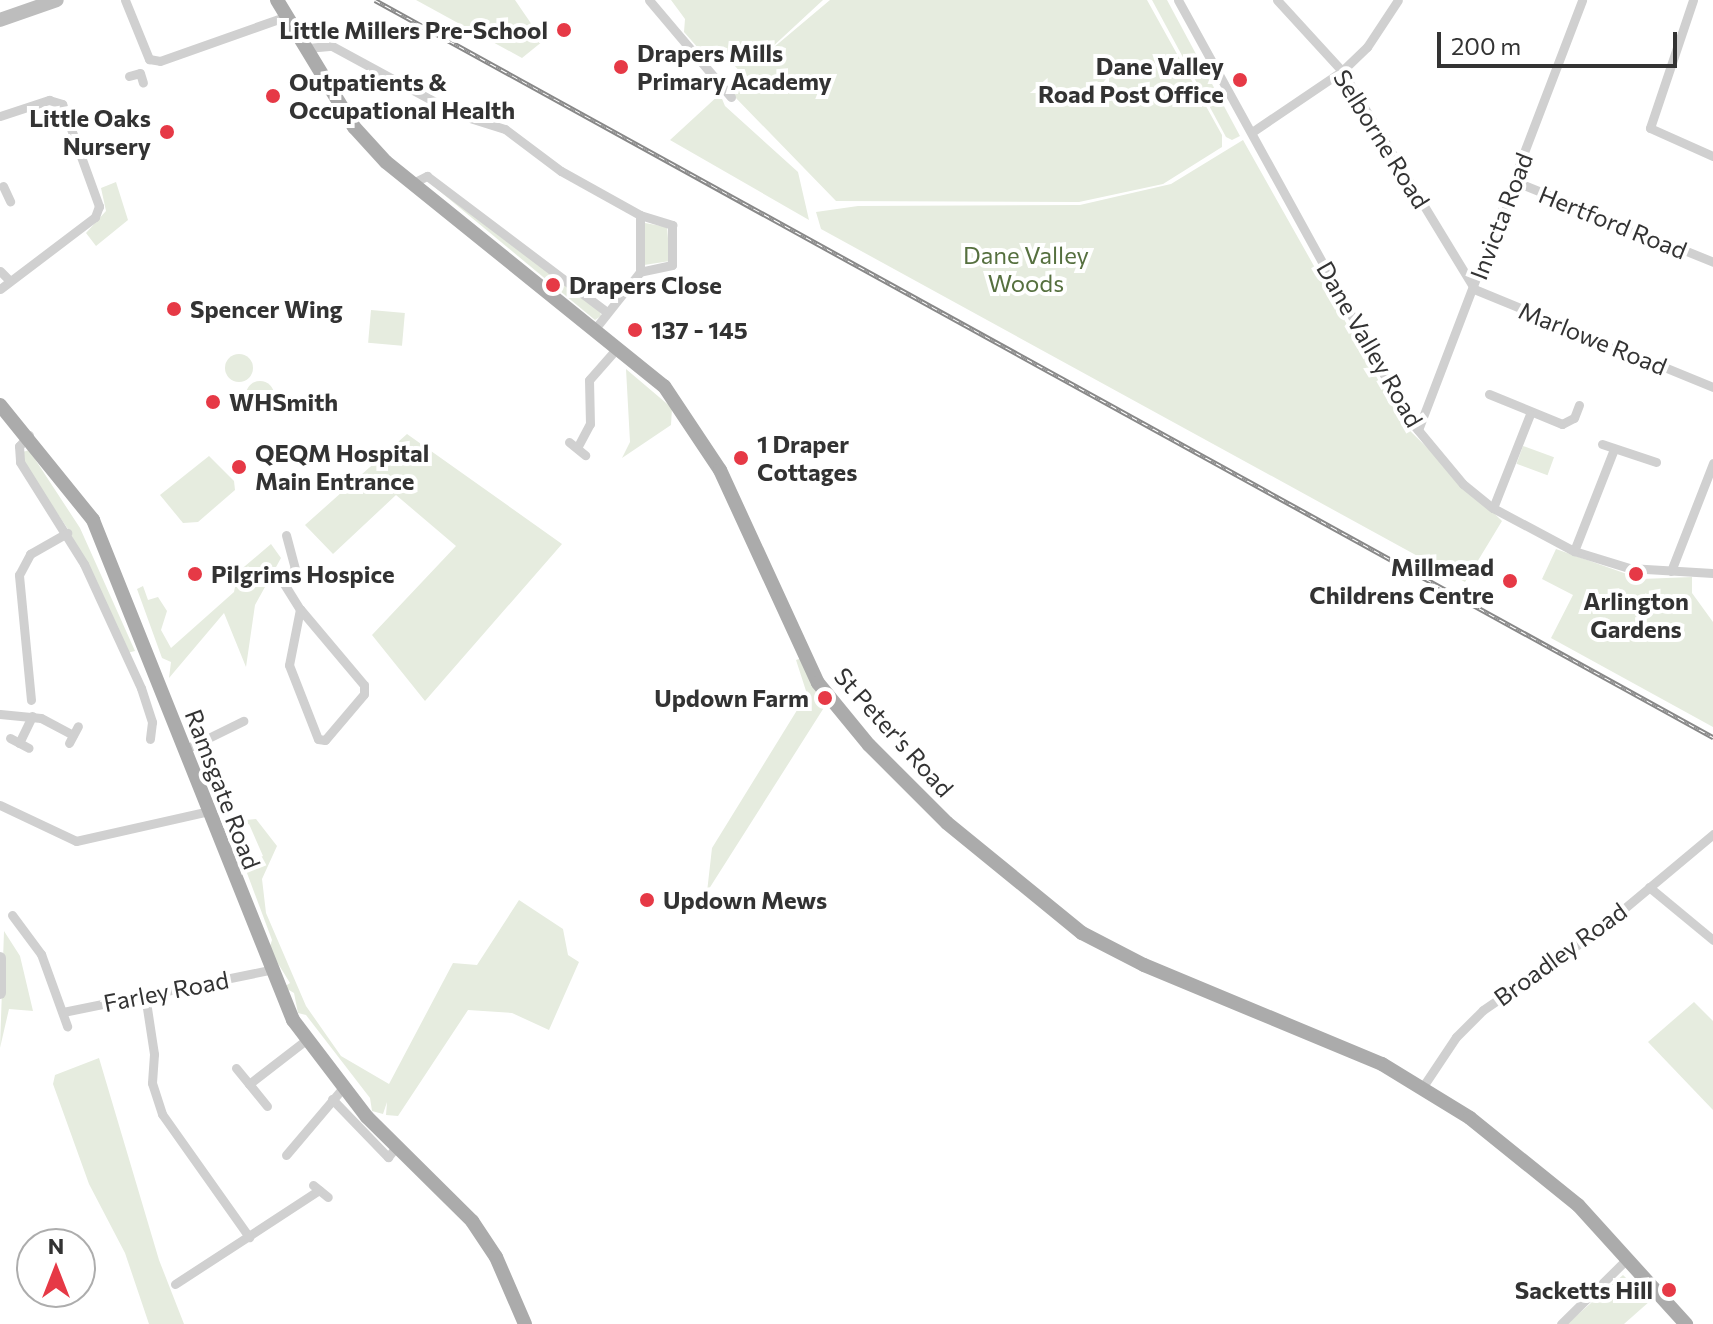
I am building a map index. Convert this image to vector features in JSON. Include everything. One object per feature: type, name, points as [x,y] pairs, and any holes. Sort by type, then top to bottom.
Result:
[{"type":"main road","points":[[0,20],[57,0]]},
{"type":"main road","name":"St Peter's Road","points":[[277,0],[354,127],[413,183],[664,386],[701,437],[818,683],[869,745],[947,823],[1021,888],[1095,940],[1335,1042],[1422,1088],[1522,1157],[1628,1258],[1686,1324]]},
{"type":"main road","name":"Ramsgate Road","points":[[0,405],[29,435],[93,520],[186,749],[270,970],[306,1040],[337,1094],[396,1147],[485,1239],[525,1324]]},
{"type":"street","points":[[125,0],[149,59],[142,78],[129,76]]},
{"type":"street","points":[[649,0],[731,97]]},
{"type":"street","name":"Dane Valley Road","points":[[1178,0],[1418,430],[1463,484],[1493,508],[1574,551],[1629,568],[1713,573]]},
{"type":"street","name":"Selborne Road","points":[[1277,0],[1342,71],[1474,288]]},
{"type":"street","points":[[1252,132],[1342,71],[1367,47],[1398,0]]},
{"type":"street","name":"Invicta Road","points":[[1418,430],[1582,0]]},
{"type":"street","points":[[1693,0],[1650,128],[1713,156]]},
{"type":"street","points":[[149,59],[169,59],[287,16]]},
{"type":"street","points":[[307,48],[332,46],[457,114],[505,129],[561,171],[640,215],[668,223],[674,230],[672,265],[640,272],[594,330]]},
{"type":"street","points":[[0,116],[49,100],[62,104],[99,206],[95,217],[0,289]]},
{"type":"street","points":[[413,183],[427,176],[607,312]]},
{"type":"street","name":"Hertford Road","points":[[1514,181],[1713,262]]},
{"type":"street","points":[[640,215],[640,272]]},
{"type":"street","points":[[0,271],[10,281]]},
{"type":"street","name":"Marlowe Road","points":[[1474,288],[1713,387]]},
{"type":"street","points":[[585,455],[573,445],[590,424],[589,380],[618,347]]},
{"type":"street","points":[[1489,394],[1551,421],[1569,423],[1579,405]]},
{"type":"street","points":[[1493,508],[1530,414]]},
{"type":"street","points":[[29,435],[19,446],[20,462],[67,533],[141,688],[153,733]]},
{"type":"street","points":[[1602,444],[1656,462]]},
{"type":"street","points":[[1574,551],[1614,449]]},
{"type":"street","points":[[1671,571],[1713,463]]},
{"type":"street","points":[[31,700],[19,575],[30,554],[67,533]]},
{"type":"street","points":[[286,535],[295,569],[281,579],[300,609],[364,685],[364,694],[325,740],[318,739],[289,665],[300,609]]},
{"type":"street","points":[[0,714],[32,716],[73,735]]},
{"type":"street","points":[[19,743],[32,716]]},
{"type":"street","points":[[186,749],[243,721]]},
{"type":"street","points":[[0,805],[76,841],[209,811]]},
{"type":"street","name":"Broadley Road","points":[[1422,1088],[1456,1037],[1483,1010],[1596,932],[1713,834]]},
{"type":"street","points":[[1649,887],[1713,940]]},
{"type":"street","points":[[12,915],[41,954],[67,1026]]},
{"type":"street","points":[[0,958],[0,993]]},
{"type":"street","name":"Farley Road","points":[[63,1012],[270,970]]},
{"type":"street","points":[[145,995],[154,1054],[152,1083],[162,1114],[249,1237]]},
{"type":"street","points":[[249,1084],[306,1040]]},
{"type":"street","points":[[236,1068],[267,1106]]},
{"type":"street","points":[[286,1155],[337,1094]]},
{"type":"street","points":[[175,1284],[320,1191]]},
{"type":"street","points":[[1561,1324],[1628,1258]]},
{"type":"green space","points":[[416,0],[515,0],[543,41],[522,58]]},
{"type":"green space","points":[[671,0],[823,0],[754,64],[830,0],[1147,0],[1222,135],[1222,147],[1163,184],[1079,202],[836,201],[732,94],[731,84],[742,74],[718,47],[706,57],[684,32],[685,19]]},
{"type":"green space","points":[[1152,0],[1167,0],[1240,136],[1232,140],[1226,137]]},
{"type":"green space","points":[[720,94],[725,106],[798,172],[809,220],[670,140]]},
{"type":"green space","name":"Dane Valley Woods","points":[[1243,140],[1403,424],[1502,521],[1465,582],[821,229],[816,212],[858,206],[1080,205],[1171,184]]},
{"type":"green space","points":[[425,179],[600,311],[601,316],[595,320]]},
{"type":"green space","points":[[116,182],[128,220],[96,246],[86,233],[106,211],[101,188]]},
{"type":"green space","points":[[645,223],[667,227],[670,261],[644,265]]},
{"type":"green space","points":[[371,310],[405,313],[402,346],[368,343]]},
{"type":"green space","points":[[239,354],[249,358],[253,368],[249,378],[239,382],[229,378],[225,368],[229,358]]},
{"type":"green space","points":[[626,369],[672,408],[671,425],[622,458],[630,442]]},
{"type":"green space","points":[[260,381],[270,385],[274,395],[270,405],[260,409],[250,405],[246,395],[250,385]]},
{"type":"green space","points":[[407,434],[562,544],[425,701],[372,635],[456,546],[396,495],[333,554],[305,525]]},
{"type":"green space","points":[[1523,446],[1554,457],[1548,475],[1517,464]]},
{"type":"green space","points":[[29,450],[80,528],[135,651],[127,653],[70,532],[21,460],[20,453]]},
{"type":"green space","points":[[209,456],[234,481],[235,490],[198,522],[183,523],[160,495]]},
{"type":"green space","points":[[271,544],[281,558],[255,605],[246,667],[224,613],[169,678],[171,662],[162,658],[137,589],[143,586],[148,600],[158,597],[167,611],[161,630],[171,648],[234,592],[238,572]]},
{"type":"green space","points":[[1556,549],[1641,579],[1692,577],[1692,593],[1713,622],[1713,727],[1551,638],[1573,595],[1542,579]]},
{"type":"green space","points":[[802,658],[827,699],[825,706],[707,892],[712,848],[807,694],[796,660]]},
{"type":"green space","points":[[202,757],[236,821],[256,819],[277,846],[262,879],[266,913],[306,1006],[341,1056],[389,1084],[453,963],[477,965],[519,900],[563,929],[568,955],[579,962],[549,1030],[512,1013],[468,1010],[398,1116],[386,1115],[387,1102],[383,1114],[372,1111],[370,1098],[306,1015],[298,1013],[294,993],[284,987],[290,983],[269,949],[272,940],[244,865],[263,856],[249,824],[230,831]]},
{"type":"green space","points":[[4,931],[20,956],[33,1011],[9,1009],[0,1048]]},
{"type":"green space","points":[[1694,1002],[1713,1021],[1713,1110],[1648,1042]]},
{"type":"green space","points":[[99,1058],[159,1260],[184,1324],[149,1324],[125,1253],[89,1184],[53,1084],[55,1075]]},
{"type":"green space","points":[[1623,1275],[1650,1301],[1624,1324],[1567,1324]]},
{"type":"railway","points":[[375,0],[1713,737]]},
{"type":"place","name":"Little Millers Pre-School","points":[[564,30]]},
{"type":"place","name":"Drapers Mills Primary Academy","points":[[621,67]]},
{"type":"place","name":"Dane Valley Road Post Office","points":[[1240,80]]},
{"type":"place","name":"Outpatients & Occupational Health","points":[[273,96]]},
{"type":"place","name":"Little Oaks Nursery","points":[[167,132]]},
{"type":"place","name":"Drapers Close","points":[[553,285]]},
{"type":"place","name":"Spencer Wing","points":[[174,309]]},
{"type":"place","name":"137 - 145","points":[[635,330]]},
{"type":"place","name":"WHSmith","points":[[213,402]]},
{"type":"place","name":"1 Draper Cottages","points":[[741,458]]},
{"type":"place","name":"QEQM Hospital Main Entrance","points":[[239,467]]},
{"type":"place","name":"Pilgrims Hospice","points":[[195,574]]},
{"type":"place","name":"Arlington Gardens","points":[[1636,574]]},
{"type":"place","name":"Millmead Childrens Centre","points":[[1510,581]]},
{"type":"place","name":"Updown Farm","points":[[825,698]]},
{"type":"place","name":"Updown Mews","points":[[647,900]]},
{"type":"place","name":"Sacketts Hill","points":[[1669,1290]]}]
